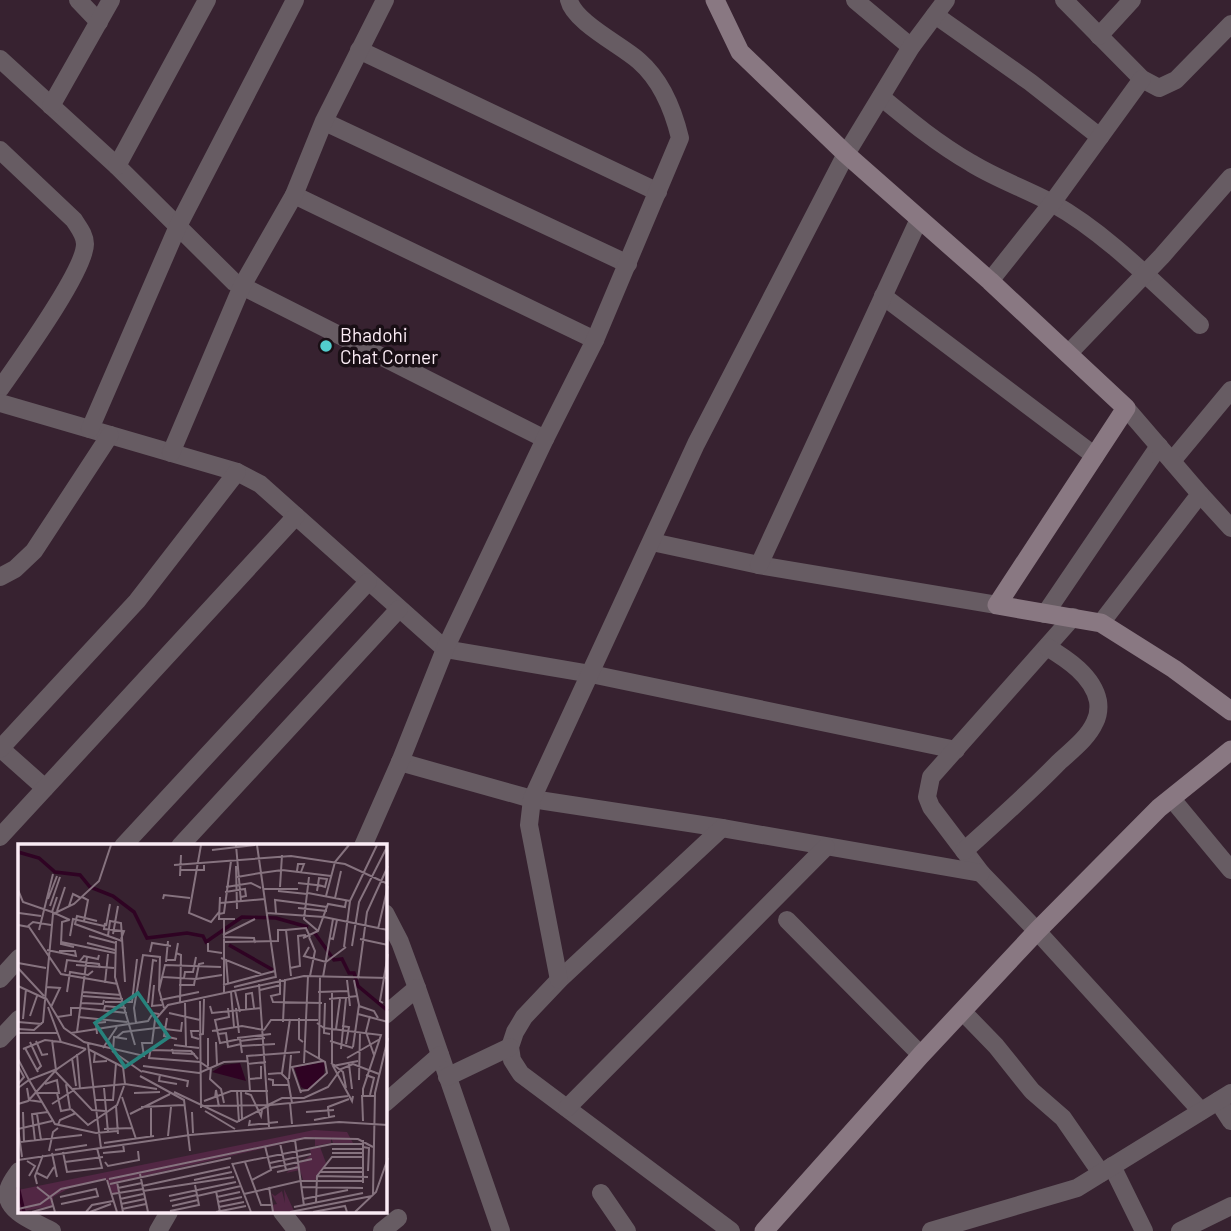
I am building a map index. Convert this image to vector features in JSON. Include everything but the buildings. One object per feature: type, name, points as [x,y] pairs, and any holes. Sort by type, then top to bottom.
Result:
[{"type":"main road","points":[[715,0],[740,52],[846,154],[990,281],[1126,408],[997,605],[1101,623],[1174,668],[1231,712]]},
{"type":"main road","points":[[764,1231],[921,1055],[1037,931],[1159,808],[1231,750]]},
{"type":"street","points":[[78,0],[99,22]]},
{"type":"street","points":[[51,106],[111,0]]},
{"type":"street","points":[[117,166],[207,0]]},
{"type":"street","points":[[90,429],[178,226],[295,0]]},
{"type":"street","points":[[171,453],[242,286],[294,195],[325,122],[385,0]]},
{"type":"street","points":[[364,844],[445,649],[595,340],[680,138],[675,113],[666,95],[641,62],[577,15],[569,0]]},
{"type":"street","points":[[855,0],[911,47]]},
{"type":"street","points":[[559,980],[529,825],[532,799],[696,444],[846,154],[911,47],[946,0]]},
{"type":"street","points":[[1063,0],[1142,79],[1159,88],[1167,87],[1176,80],[1231,24]]},
{"type":"street","points":[[1099,36],[1132,0]]},
{"type":"street","points":[[935,15],[1030,82],[1100,137]]},
{"type":"street","points":[[359,50],[658,192]]},
{"type":"street","points":[[0,59],[117,166],[234,282],[545,439]]},
{"type":"street","points":[[990,281],[1052,203],[1142,79]]},
{"type":"street","points":[[881,97],[927,136],[1012,186],[1052,203],[1108,242],[1200,325]]},
{"type":"street","points":[[325,122],[628,264]]},
{"type":"street","points":[[0,150],[74,220],[83,233],[85,245],[82,259],[46,322],[0,390]]},
{"type":"street","points":[[1068,354],[1230,180]]},
{"type":"street","points":[[294,195],[595,340]]},
{"type":"street","points":[[759,565],[919,219]]},
{"type":"street","points":[[883,296],[1094,456]]},
{"type":"street","points":[[1172,461],[1231,390]]},
{"type":"street","points":[[0,402],[237,472],[260,484],[445,649],[591,674],[956,750]]},
{"type":"street","points":[[1126,408],[1231,528]]},
{"type":"street","points":[[0,577],[15,569],[34,551],[110,435]]},
{"type":"street","points":[[1045,614],[1159,446]]},
{"type":"street","points":[[45,788],[0,748],[137,601],[237,472]]},
{"type":"street","points":[[1101,623],[1199,494]]},
{"type":"street","points":[[0,836],[296,516]]},
{"type":"street","points":[[652,542],[759,565],[997,605]]},
{"type":"street","points":[[125,844],[368,582]]},
{"type":"street","points":[[182,844],[399,609]]},
{"type":"street","points":[[1073,617],[931,777],[927,797],[931,807],[981,873],[1201,1111]]},
{"type":"street","points":[[964,851],[1038,784],[1085,737],[1095,723],[1098,700],[1092,687],[1069,661],[1047,647]]},
{"type":"street","points":[[400,762],[532,799],[722,828],[981,873]]},
{"type":"street","points":[[1172,799],[1231,870]]},
{"type":"street","points":[[722,828],[559,980],[524,1017],[510,1047],[512,1060],[521,1074],[728,1228]]},
{"type":"street","points":[[568,1108],[826,847]]},
{"type":"street","points":[[387,917],[400,942],[417,988],[501,1231]]},
{"type":"street","points":[[787,920],[921,1055]]},
{"type":"street","points":[[0,979],[18,959]]},
{"type":"street","points":[[387,1013],[417,988]]},
{"type":"street","points":[[962,1012],[996,1046],[1032,1091],[1063,1118],[1106,1170],[1140,1230]]},
{"type":"street","points":[[0,1039],[18,1020]]},
{"type":"street","points":[[447,1077],[510,1047]]},
{"type":"street","points":[[387,1100],[440,1055]]},
{"type":"street","points":[[932,1231],[1077,1188],[1224,1097],[1231,1121]]},
{"type":"street","points":[[18,1173],[9,1187],[8,1201],[18,1211]]},
{"type":"street","points":[[601,1193],[626,1231]]},
{"type":"street","points":[[1180,1231],[1231,1206]]},
{"type":"street","points":[[22,1214],[52,1231]]},
{"type":"street","points":[[158,1231],[168,1214]]},
{"type":"street","points":[[284,1214],[297,1231]]},
{"type":"street","points":[[382,1231],[398,1218]]},
{"type":"street","points":[[706,1231],[728,1228]]},
{"type":"place","name":"Bhadohi Chat Corner","points":[[326,346]]}]
